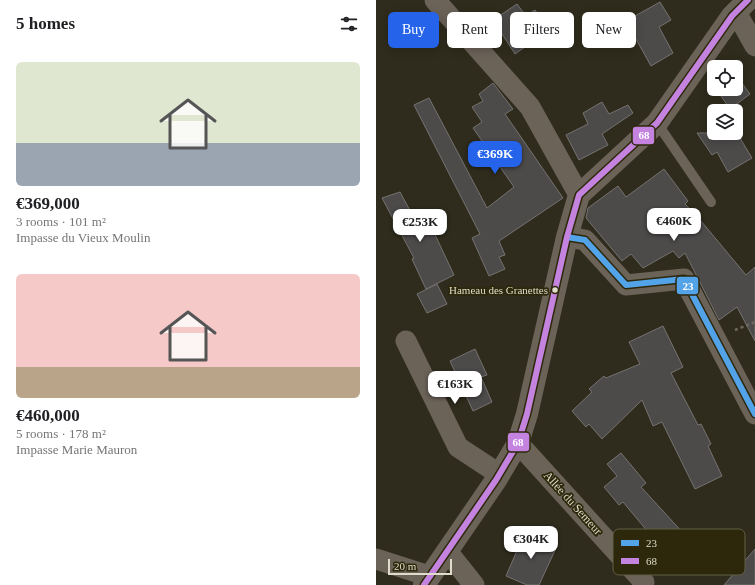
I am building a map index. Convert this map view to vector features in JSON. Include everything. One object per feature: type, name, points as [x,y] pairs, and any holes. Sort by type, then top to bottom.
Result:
[{"type":"street","points":[[435,0],[530,108],[579,195]]},
{"type":"street","points":[[743,4],[755,46]]},
{"type":"street","points":[[376,559],[426,580],[497,477],[518,443],[567,237],[579,195],[656,123],[732,16],[743,4]]},
{"type":"street","points":[[567,237],[585,240],[626,285],[684,279],[755,414]]},
{"type":"street","points":[[406,341],[458,447],[497,477]]},
{"type":"street","name":"Allée du Semeur","points":[[518,443],[613,548]]},
{"type":"street","points":[[447,550],[474,585]]},
{"type":"street","name":"Allée du Semeur","points":[[638,575],[644,582]]},
{"type":"lane","points":[[656,123],[711,202]]},
{"type":"building","points":[[660,2],[671,20],[659,27],[673,53],[651,66],[636,39],[636,15]]},
{"type":"building","points":[[517,4],[523,12],[510,12],[510,46],[502,34],[502,14]]},
{"type":"building","points":[[511,48],[524,48],[515,54]]},
{"type":"building","points":[[493,83],[513,109],[505,114],[563,198],[499,241],[505,255],[499,257],[505,269],[489,276],[472,238],[480,234],[414,105],[429,98],[487,208],[514,187],[473,128],[482,122],[472,107],[483,101],[479,94]]},
{"type":"building","points":[[743,84],[750,94],[737,104],[726,104],[721,96],[743,96]]},
{"type":"building","points":[[602,102],[609,114],[628,105],[633,113],[602,134],[608,145],[579,160],[566,135],[588,124],[583,113]]},
{"type":"building","points":[[697,133],[707,133],[707,140],[741,140],[752,158],[728,172],[717,152],[712,155]]},
{"type":"building","points":[[664,169],[688,201],[685,204],[746,275],[755,267],[755,341],[737,307],[719,320],[685,253],[679,258],[673,251],[643,268],[631,254],[622,261],[586,218],[588,208],[618,186],[626,197]]},
{"type":"building","points":[[400,192],[420,229],[430,224],[454,275],[426,289],[412,259],[414,258],[382,198]]},
{"type":"building","points":[[437,284],[447,304],[427,313],[417,294]]},
{"type":"building","points":[[663,326],[683,367],[671,373],[698,425],[701,424],[711,444],[708,446],[722,476],[695,489],[662,422],[653,426],[642,400],[602,439],[589,424],[586,427],[572,411],[592,392],[589,389],[604,376],[606,378],[640,364],[629,342]]},
{"type":"building","points":[[475,349],[487,375],[481,377],[492,402],[473,411],[450,361]]},
{"type":"building","points":[[621,453],[646,483],[641,487],[679,529],[646,529],[623,502],[619,505],[604,487],[617,476],[607,464]]},
{"type":"building","points":[[525,532],[557,546],[539,585],[527,585],[506,576]]},
{"type":"building","points":[[755,549],[755,585],[724,585],[733,575],[745,575],[745,561]]},
{"type":"transit line","name":"68","points":[[424,585],[496,480],[518,443],[527,414],[567,237],[579,195],[657,123],[732,16],[748,0]]},
{"type":"transit line","name":"23","points":[[567,237],[585,240],[626,285],[684,279],[755,414]]},
{"type":"place","name":"Hameau des Granettes","points":[[555,290]]}]
